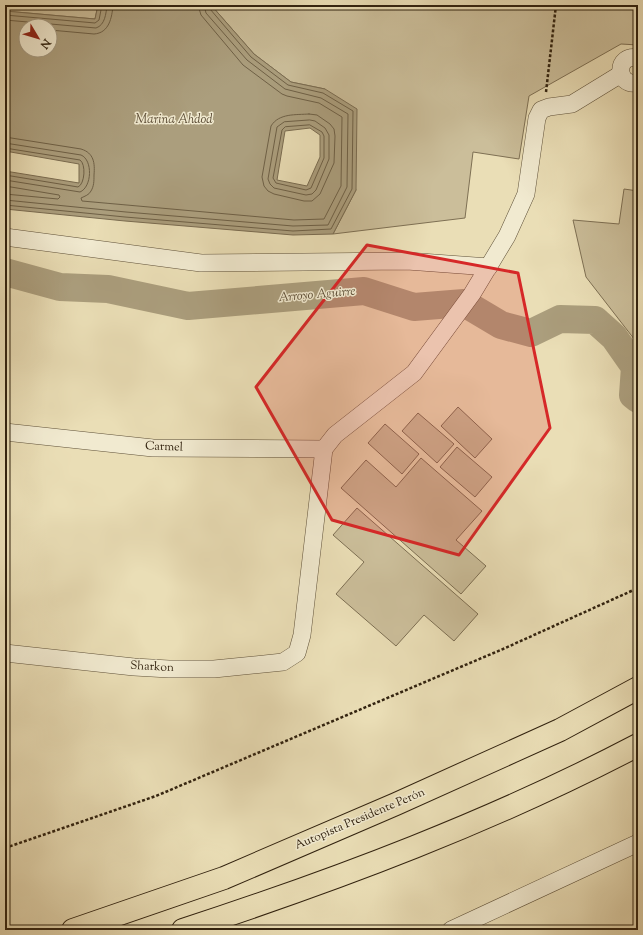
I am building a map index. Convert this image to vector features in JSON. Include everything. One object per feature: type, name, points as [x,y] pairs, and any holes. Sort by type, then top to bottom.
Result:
[{"type":"highway","name":"Autopista Presidente Perón","points":[[73,930],[224,878],[346,826],[560,730],[638,688]]},
{"type":"highway","points":[[183,930],[403,852],[580,775],[638,745]]},
{"type":"street","points":[[638,58],[632,57],[624,62],[621,70],[621,74],[626,81],[629,83],[638,83]]},
{"type":"street","points":[[324,449],[335,435],[414,373],[472,294],[507,236],[526,194],[537,118],[541,110],[549,107],[572,104],[621,74]]},
{"type":"street","points":[[5,237],[201,263],[406,261],[489,267]]},
{"type":"street","name":"Carmel","points":[[5,432],[153,448],[324,449]]},
{"type":"street","name":"Sharkon","points":[[5,654],[134,667],[170,669],[214,669],[283,662],[297,653],[302,635],[324,449]]},
{"type":"street","points":[[451,930],[475,924],[638,843]]},
{"type":"path","points":[[541,110],[544,104],[556,5]]},
{"type":"path","points":[[5,848],[156,796],[495,652],[638,588]]},
{"type":"highlighted area","points":[[367,245],[518,273],[550,428],[459,555],[332,520],[256,387]]},
{"type":"shaded area","points":[[5,5],[98,5],[95,19],[5,11]]},
{"type":"shaded area","points":[[211,5],[638,5],[638,45],[621,44],[529,96],[519,159],[473,152],[465,218],[333,234],[356,190],[325,89],[291,82],[254,54]]},
{"type":"shaded area","points":[[624,189],[638,191],[638,344],[586,277],[573,220],[619,224]]},
{"type":"shaded area","points":[[458,407],[492,439],[475,458],[441,426]]},
{"type":"shaded area","points":[[418,413],[454,444],[437,463],[402,431]]},
{"type":"shaded area","points":[[385,424],[419,454],[402,474],[368,443]]},
{"type":"shaded area","points":[[457,447],[492,477],[475,497],[440,467]]},
{"type":"shaded area","points":[[421,458],[482,511],[456,540],[486,566],[461,594],[341,488],[366,460],[396,487]]},
{"type":"shaded area","points":[[357,508],[478,614],[454,641],[424,615],[396,646],[336,594],[364,562],[333,535]]},
{"type":"water","name":"Marina Ahdod","points":[[98,5],[211,5],[254,54],[291,82],[325,89],[357,109],[356,190],[333,234],[293,235],[5,209],[5,171],[79,183],[79,164],[5,151],[5,11],[95,19]],"holes":[[[310,128],[320,135],[320,157],[307,186],[277,180],[285,131]]]},
{"type":"waterway","name":"Arroyo Aguirre","points":[[5,272],[60,287],[108,289],[188,306],[364,291],[414,307],[464,303],[501,325],[531,333],[560,319],[595,320],[614,337],[635,367],[633,395],[638,399]]}]
